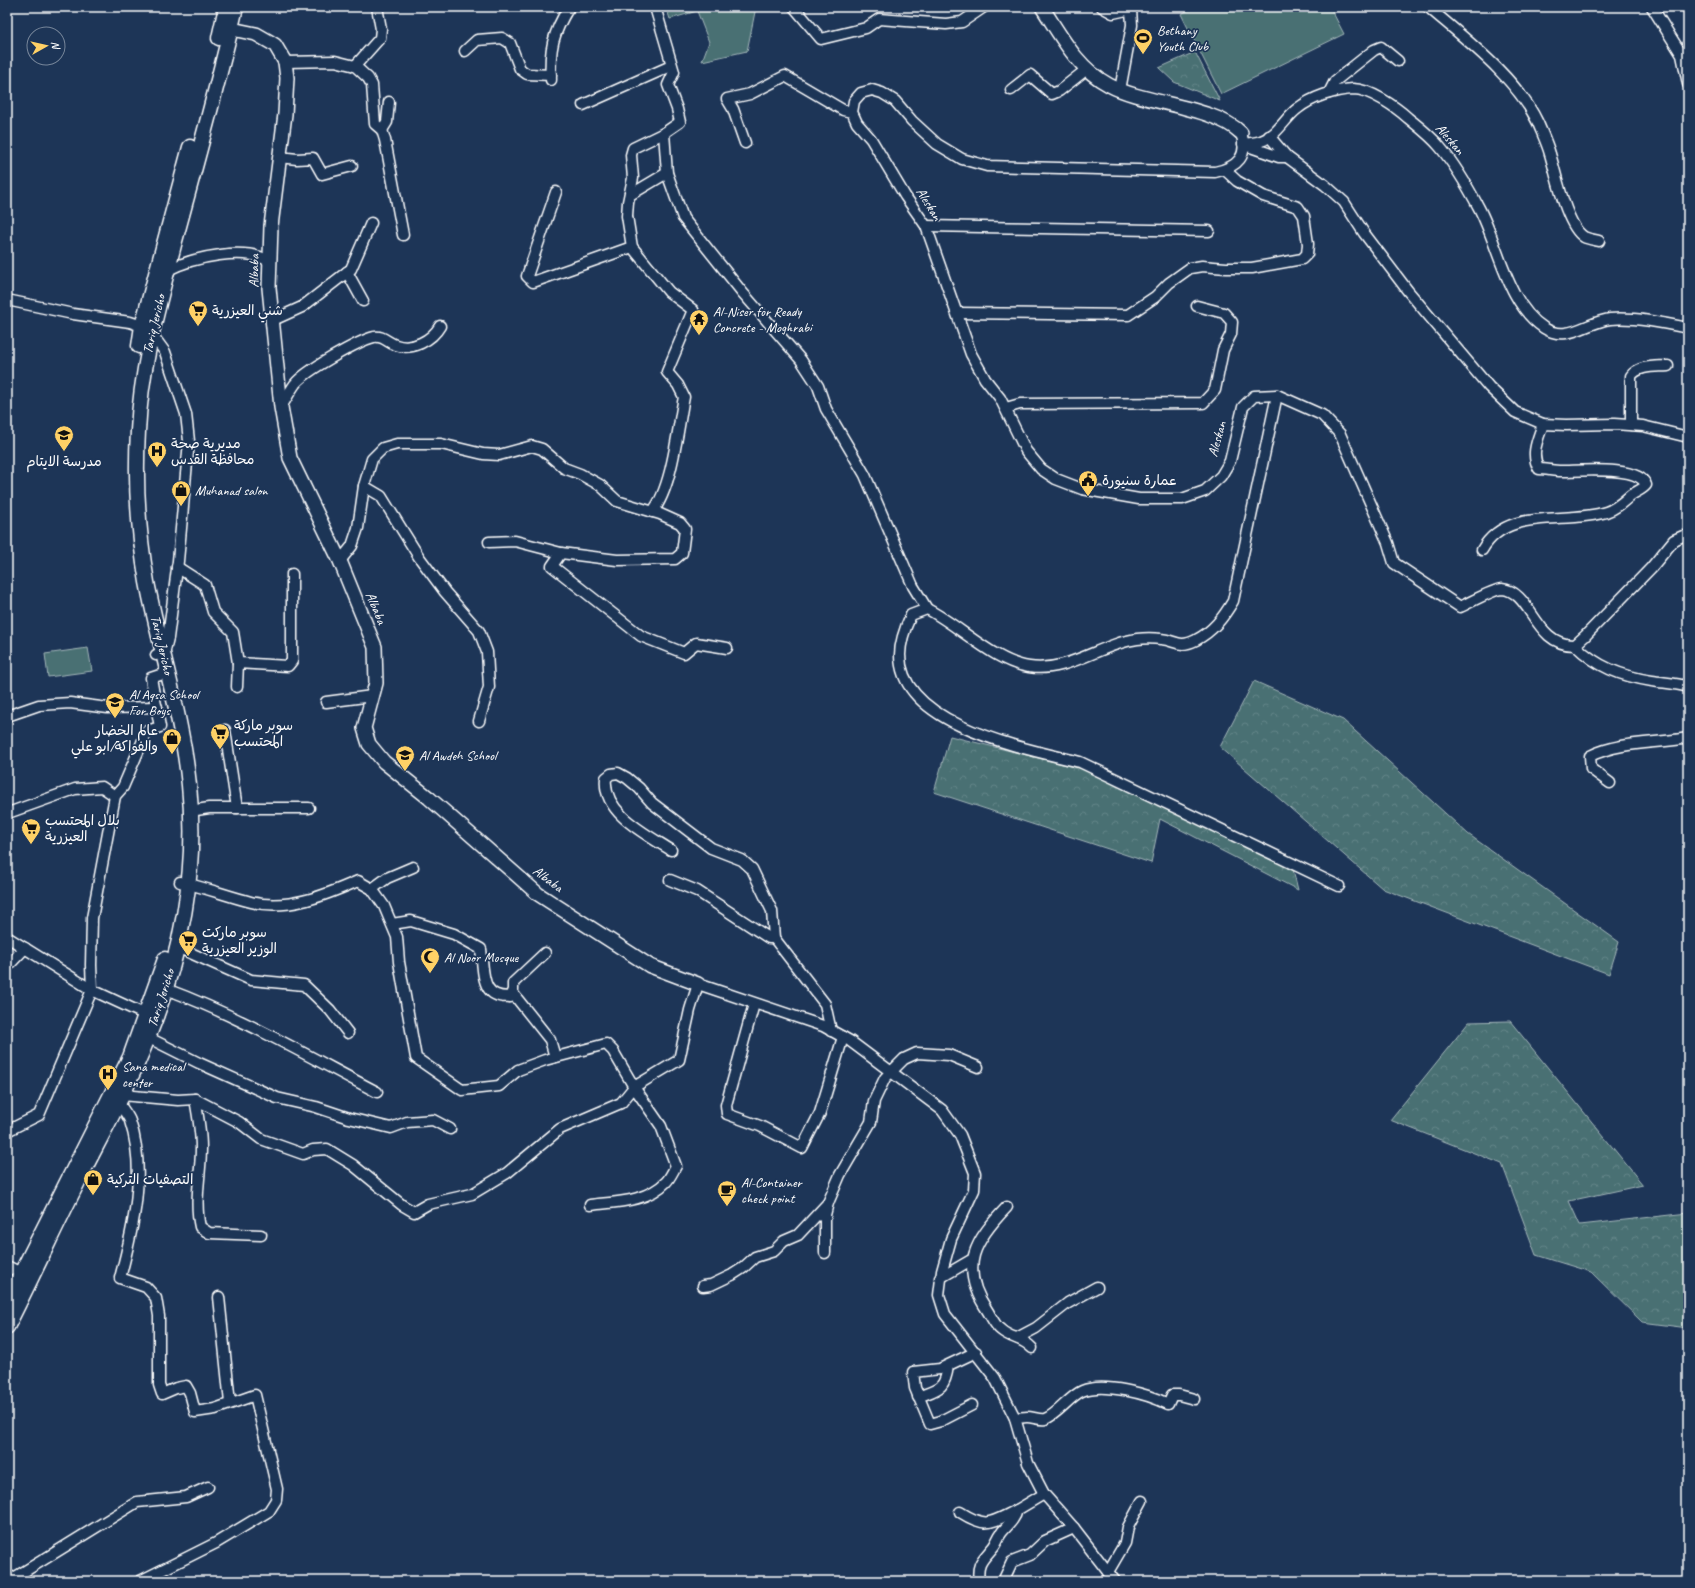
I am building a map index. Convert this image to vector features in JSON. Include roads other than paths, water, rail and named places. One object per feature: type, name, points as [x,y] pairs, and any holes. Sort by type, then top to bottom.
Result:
[{"type":"main road","name":"Tariq Jericho","points":[[147,329],[168,270],[227,28],[226,7]]},
{"type":"main road","name":"Tariq Jericho","points":[[7,1301],[130,1056],[164,962],[184,883],[192,842],[189,784],[177,715],[160,653],[132,530],[129,488],[130,427],[133,389],[147,329],[227,28],[236,7]]},
{"type":"main road","name":"Tariq Jericho","points":[[7,1327],[120,1099],[148,1038],[166,989],[177,947],[184,883],[183,799],[178,764],[160,675],[160,653]]},
{"type":"street","points":[[355,66],[380,38],[381,29],[377,7]]},
{"type":"street","points":[[465,51],[477,40],[502,38],[510,43],[520,69],[527,74],[551,77],[550,59],[552,39],[569,7]]},
{"type":"street","points":[[652,512],[658,506],[664,491],[684,397],[678,385],[667,372],[693,310],[669,292],[632,247],[627,216],[633,178],[631,155],[633,148],[664,133],[680,122],[678,109],[668,85],[674,72],[655,7]]},
{"type":"street","points":[[794,7],[821,38],[866,28],[879,19],[946,24],[962,22],[984,7]]},
{"type":"street","points":[[745,143],[733,109],[727,99],[750,94],[785,76],[843,110],[852,112],[854,102],[861,93],[872,90],[882,93],[896,101],[912,121],[937,144],[962,159],[987,166],[1215,172],[1232,167],[1241,158],[1244,151],[1242,138],[1234,126],[1211,117],[1120,90],[1101,80],[1087,69],[1069,51],[1042,7]]},
{"type":"street","points":[[1102,7],[1113,13],[1131,9],[1132,25],[1120,90]]},
{"type":"street","points":[[1428,7],[1505,76],[1523,97],[1537,121],[1550,152],[1563,198],[1574,223],[1584,236],[1599,241]]},
{"type":"street","points":[[1652,7],[1682,55],[1688,84]]},
{"type":"street","name":"Albaba","points":[[227,28],[256,34],[270,42],[275,45],[285,62],[287,78],[285,114],[271,226],[269,288],[271,321],[281,407],[290,458],[340,561],[375,647],[376,683],[364,728],[369,744],[384,762],[434,802],[538,894],[650,966],[698,984]]},
{"type":"street","points":[[1329,93],[1335,81],[1374,50],[1381,47],[1398,61]]},
{"type":"street","points":[[285,62],[335,61],[355,66],[368,78],[372,85],[375,124],[382,130],[392,169],[403,235]]},
{"type":"street","points":[[583,104],[671,66]]},
{"type":"street","points":[[1011,90],[1030,76],[1052,94],[1059,91],[1087,69]]},
{"type":"street","name":"Aleskan","points":[[1242,138],[1262,141],[1281,127],[1296,109],[1315,97],[1354,89],[1365,92],[1398,108],[1439,146],[1478,207],[1491,231],[1514,291],[1521,305],[1532,318],[1546,329],[1566,335],[1595,322],[1611,319],[1664,323],[1688,328]]},
{"type":"street","points":[[382,130],[387,122],[389,102]]},
{"type":"street","name":"Aleskan","points":[[852,112],[857,123],[871,139],[926,226],[937,260],[958,313],[971,354],[985,379],[1006,408],[1013,427],[1026,451],[1042,469],[1056,479],[1082,489],[1139,498],[1182,499],[1205,491],[1221,476],[1230,461],[1243,407],[1254,396],[1277,395]]},
{"type":"street","points":[[664,133],[667,173],[683,218],[742,292],[801,360],[818,386],[826,409],[865,475],[913,586],[927,609],[942,616],[1001,656],[1013,662],[1030,667],[1047,667],[1080,660],[1104,647],[1137,639],[1162,639],[1178,645],[1194,641],[1212,630],[1225,615],[1232,601],[1277,395],[1322,415],[1340,434],[1388,543],[1394,563],[1460,607],[1501,589],[1511,591],[1522,599],[1532,617],[1550,636],[1565,645],[1575,645],[1588,658],[1606,668],[1624,675],[1688,687]]},
{"type":"street","points":[[1269,136],[1287,157],[1325,185],[1344,202],[1364,233],[1453,347],[1499,398],[1515,412],[1543,424],[1643,426],[1688,437]]},
{"type":"street","points":[[1242,138],[1279,157],[1287,157]]},
{"type":"street","points":[[279,157],[297,159],[313,158],[322,174],[352,166]]},
{"type":"street","points":[[958,313],[1128,314],[1155,297],[1169,283],[1190,268],[1202,266],[1252,268],[1302,259],[1307,254],[1308,244],[1304,216],[1298,208],[1263,196],[1237,181],[1225,170]]},
{"type":"street","points":[[630,195],[667,173]]},
{"type":"street","points":[[556,192],[527,276],[533,282],[632,247]]},
{"type":"street","points":[[271,321],[302,307],[351,269],[370,223]]},
{"type":"street","points":[[926,226],[1209,231]]},
{"type":"street","points":[[168,270],[181,263],[236,253],[261,256],[270,262]]},
{"type":"street","points":[[347,272],[363,301]]},
{"type":"street","points":[[7,300],[73,314],[130,322],[147,329],[165,352],[186,414],[188,427],[188,464],[168,638],[160,653]]},
{"type":"street","points":[[1006,408],[1020,404],[1203,403],[1215,390],[1223,350],[1231,334],[1232,322],[1224,313],[1197,306]]},
{"type":"street","points":[[281,407],[296,383],[320,365],[361,342],[377,337],[383,338],[395,345],[413,346],[436,333],[440,326]]},
{"type":"street","points":[[1631,425],[1631,376],[1634,371],[1645,368],[1668,366]]},
{"type":"street","points":[[1482,550],[1487,540],[1502,529],[1533,519],[1586,517],[1607,512],[1620,505],[1646,484],[1645,480],[1638,476],[1622,471],[1558,471],[1539,469],[1534,461],[1535,448],[1543,424]]},
{"type":"street","points":[[340,561],[352,546],[358,528],[364,486],[372,459],[383,448],[397,444],[441,444],[483,454],[499,455],[532,446],[542,450],[564,468],[580,474],[600,485],[617,502],[652,512],[680,523],[685,529],[680,557],[675,559],[617,560],[561,553],[515,541],[489,542]]},
{"type":"street","points":[[364,486],[381,496],[441,586],[479,632],[487,652],[489,688],[480,721]]},
{"type":"street","points":[[1575,645],[1651,568],[1674,540],[1683,536],[1688,537]]},
{"type":"street","points":[[561,553],[552,566],[641,636],[684,653],[696,643],[727,648]]},
{"type":"street","points":[[177,567],[205,585],[213,612],[233,632],[238,663],[237,687]]},
{"type":"street","points":[[238,663],[288,666],[292,661],[292,574]]},
{"type":"street","points":[[927,609],[911,614],[903,633],[900,656],[906,682],[919,699],[942,716],[977,734],[1034,751],[1080,762],[1339,886]]},
{"type":"street","points":[[7,1131],[39,1115],[92,990],[92,918],[115,796],[123,787],[147,731],[160,728],[151,678],[160,675]]},
{"type":"street","points":[[326,702],[372,696]]},
{"type":"street","points":[[7,716],[39,705],[70,703],[108,708],[157,707]]},
{"type":"street","points":[[225,730],[237,808]]},
{"type":"street","points":[[1610,783],[1591,769],[1590,756],[1604,749],[1629,744],[1688,738]]},
{"type":"street","points":[[672,850],[629,823],[611,801],[605,787],[606,778],[611,774],[618,773],[639,788],[652,803],[711,848],[742,860],[752,869],[772,912],[774,938],[825,1004],[831,1031]]},
{"type":"street","points":[[8,813],[75,789],[102,787],[115,796]]},
{"type":"street","points":[[190,811],[237,808],[309,808]]},
{"type":"street","points":[[372,889],[387,878],[413,867]]},
{"type":"street","points":[[670,880],[697,891],[769,938],[774,938]]},
{"type":"street","points":[[184,883],[253,903],[284,904],[331,894],[358,881],[372,889],[384,906],[397,937],[399,962],[416,1058],[462,1090],[499,1086],[518,1070],[555,1057],[606,1044],[661,1126],[676,1166],[666,1182],[651,1192],[632,1200],[590,1205]]},
{"type":"street","points":[[392,924],[411,921],[454,934],[482,948],[485,986],[490,991],[503,998],[515,996],[550,1040],[555,1057]]},
{"type":"street","points":[[7,937],[92,990],[146,1015]]},
{"type":"street","points":[[177,947],[251,980],[304,985],[330,1010],[348,1033]]},
{"type":"street","points":[[7,967],[25,948]]},
{"type":"street","points":[[510,997],[513,990],[513,983],[545,953]]},
{"type":"street","points":[[140,1581],[222,1540],[269,1511],[276,1500],[277,1488],[255,1395],[215,1409],[195,1412],[190,1393],[186,1386],[176,1388],[162,1394],[160,1390],[157,1352],[158,1316],[156,1298],[146,1287],[120,1278],[134,1225],[133,1214],[138,1184],[137,1159],[130,1120],[120,1099],[195,1099],[239,1122],[261,1139],[303,1154],[313,1150],[327,1149],[353,1165],[402,1205],[414,1212],[428,1204],[472,1194],[507,1173],[560,1129],[622,1103],[634,1087],[679,1060],[690,1010],[698,984],[823,1026],[892,1071],[942,1110],[960,1135],[975,1173],[974,1190],[951,1239],[940,1278],[939,1295],[945,1314],[976,1352],[994,1378],[1015,1418],[1028,1463],[1044,1494],[1074,1528],[1115,1581]]},
{"type":"street","points":[[166,989],[191,998],[279,1040],[377,1092]]},
{"type":"street","points":[[754,1004],[726,1105],[727,1114],[760,1126],[802,1148],[820,1113],[843,1038]]},
{"type":"street","points":[[148,1038],[277,1098],[316,1107],[349,1118],[391,1128],[407,1122],[432,1120],[450,1129]]},
{"type":"street","points":[[825,1253],[825,1215],[828,1202],[840,1176],[870,1122],[874,1100],[885,1078],[904,1059],[917,1053],[949,1055],[978,1067]]},
{"type":"street","points":[[195,1099],[201,1147],[197,1200],[200,1227],[209,1233],[261,1235]]},
{"type":"street","points":[[703,1286],[711,1285],[732,1275],[743,1268],[755,1257],[774,1251],[784,1241],[798,1235],[828,1202]]},
{"type":"street","points":[[1007,1207],[993,1222],[977,1244],[972,1260],[976,1291],[1000,1330],[1025,1340],[1032,1348]]},
{"type":"street","points":[[940,1278],[972,1260]]},
{"type":"street","points":[[7,1266],[21,1273]]},
{"type":"street","points":[[1017,1338],[1036,1328],[1068,1303],[1098,1287]]},
{"type":"street","points":[[219,1297],[230,1404]]},
{"type":"street","points":[[972,1406],[941,1421],[930,1424],[918,1397],[913,1372],[940,1369],[976,1352]]},
{"type":"street","points":[[918,1397],[940,1388],[946,1380],[948,1366]]},
{"type":"street","points":[[1015,1418],[1028,1416],[1038,1419],[1046,1418],[1082,1391],[1098,1388],[1149,1395],[1168,1404],[1172,1395],[1179,1395],[1194,1399]]},
{"type":"street","points":[[9,1581],[137,1502],[186,1497],[208,1487]]},
{"type":"street","points":[[960,1512],[976,1522],[987,1523],[1017,1510],[1044,1494]]},
{"type":"street","points":[[1108,1572],[1125,1543],[1128,1527],[1142,1501]]},
{"type":"street","points":[[979,1581],[977,1572],[979,1564],[995,1544],[998,1536],[1016,1516],[1017,1510]]},
{"type":"street","points":[[1006,1581],[1005,1577],[1012,1562],[1030,1555],[1045,1541],[1074,1528]]},
{"type":"place","name":"Bethany Youth Club","points":[[1143,55]]},
{"type":"place","name":"شني العيزرية","points":[[198,327]]},
{"type":"place","name":"Al-Niser for Ready Concrete - Moghrabi","points":[[699,336]]},
{"type":"place","name":"مدرسة الايتام","points":[[64,452]]},
{"type":"place","name":"مديرية صحة محافظة القدس","points":[[157,468]]},
{"type":"place","name":"عمارة سنيورة","points":[[1088,497]]},
{"type":"place","name":"Muhanad salon","points":[[181,507]]},
{"type":"place","name":"Al Aqsa School For Boys","points":[[115,719]]},
{"type":"place","name":"سوبر ماركة المحتسب","points":[[220,750]]},
{"type":"place","name":"عالم الخضار والفواكة/ابو علي","points":[[172,755]]},
{"type":"place","name":"Al Awdeh School","points":[[405,772]]},
{"type":"place","name":"بلال المحتسب العيزرية","points":[[31,845]]},
{"type":"place","name":"سوبر ماركت الوزير العيزرية","points":[[188,957]]},
{"type":"place","name":"Al Noor Mosque","points":[[430,974]]},
{"type":"place","name":"Sana medical center","points":[[108,1091]]},
{"type":"place","name":"التصفيات التركية","points":[[93,1196]]},
{"type":"place","name":"Al-Container check point","points":[[727,1207]]}]
